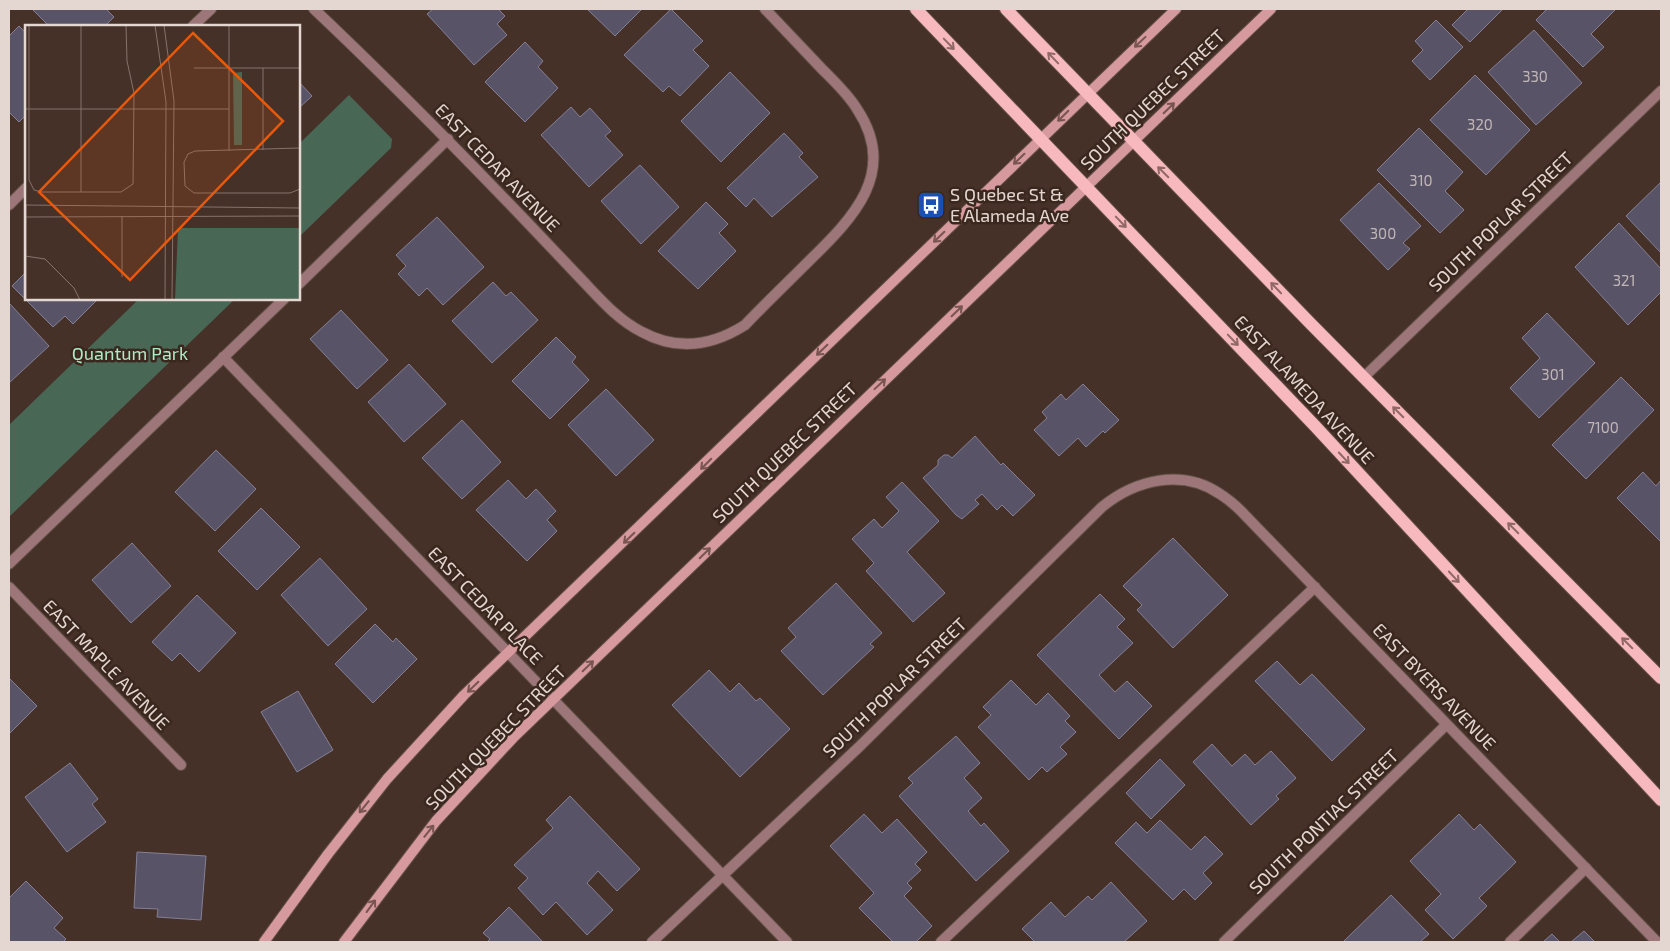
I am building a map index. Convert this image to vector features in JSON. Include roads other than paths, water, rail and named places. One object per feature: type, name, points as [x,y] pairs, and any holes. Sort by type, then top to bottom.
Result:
[{"type":"main road","name":"EAST ALAMEDA AVENUE","points":[[916,9],[1315,426],[1661,800]]},
{"type":"main road","points":[[1006,9],[1364,377],[1661,678]]},
{"type":"main road","points":[[264,942],[328,854],[387,779],[464,695],[664,505],[1086,93],[1176,9]]},
{"type":"main road","name":"SOUTH QUEBEC STREET","points":[[344,942],[436,821],[513,738],[1271,9]]},
{"type":"street","points":[[194,25],[211,9]]},
{"type":"street","name":"EAST CEDAR AVENUE","points":[[314,9],[448,139],[608,307],[627,323],[643,333],[662,340],[684,344],[706,343],[727,336],[745,324],[839,232],[856,212],[867,194],[873,173],[870,134],[858,109],[765,9]]},
{"type":"street","name":"SOUTH POPLAR STREET","points":[[1364,377],[1661,91]]},
{"type":"street","points":[[300,283],[448,139]]},
{"type":"street","points":[[9,205],[25,189]]},
{"type":"street","points":[[9,564],[283,300]]},
{"type":"street","name":"EAST CEDAR PLACE","points":[[223,357],[787,942]]},
{"type":"street","name":"SOUTH POPLAR STREET","points":[[652,942],[859,747],[1102,507],[1119,493],[1134,487],[1172,479]]},
{"type":"street","name":"EAST BYERS AVENUE","points":[[1172,479],[1201,484],[1220,493],[1242,511],[1446,725],[1658,942]]},
{"type":"street","points":[[941,942],[1315,587]]},
{"type":"street","name":"EAST MAPLE AVENUE","points":[[9,588],[180,765]]},
{"type":"street","name":"SOUTH PONTIAC STREET","points":[[1224,942],[1446,725]]},
{"type":"street","points":[[1510,942],[1586,868]]},
{"type":"place","name":"S Quebec St & E Alameda Ave","points":[[931,205]]},
{"type":"park label","name":"Quantum Park","points":[[130,354]]}]
